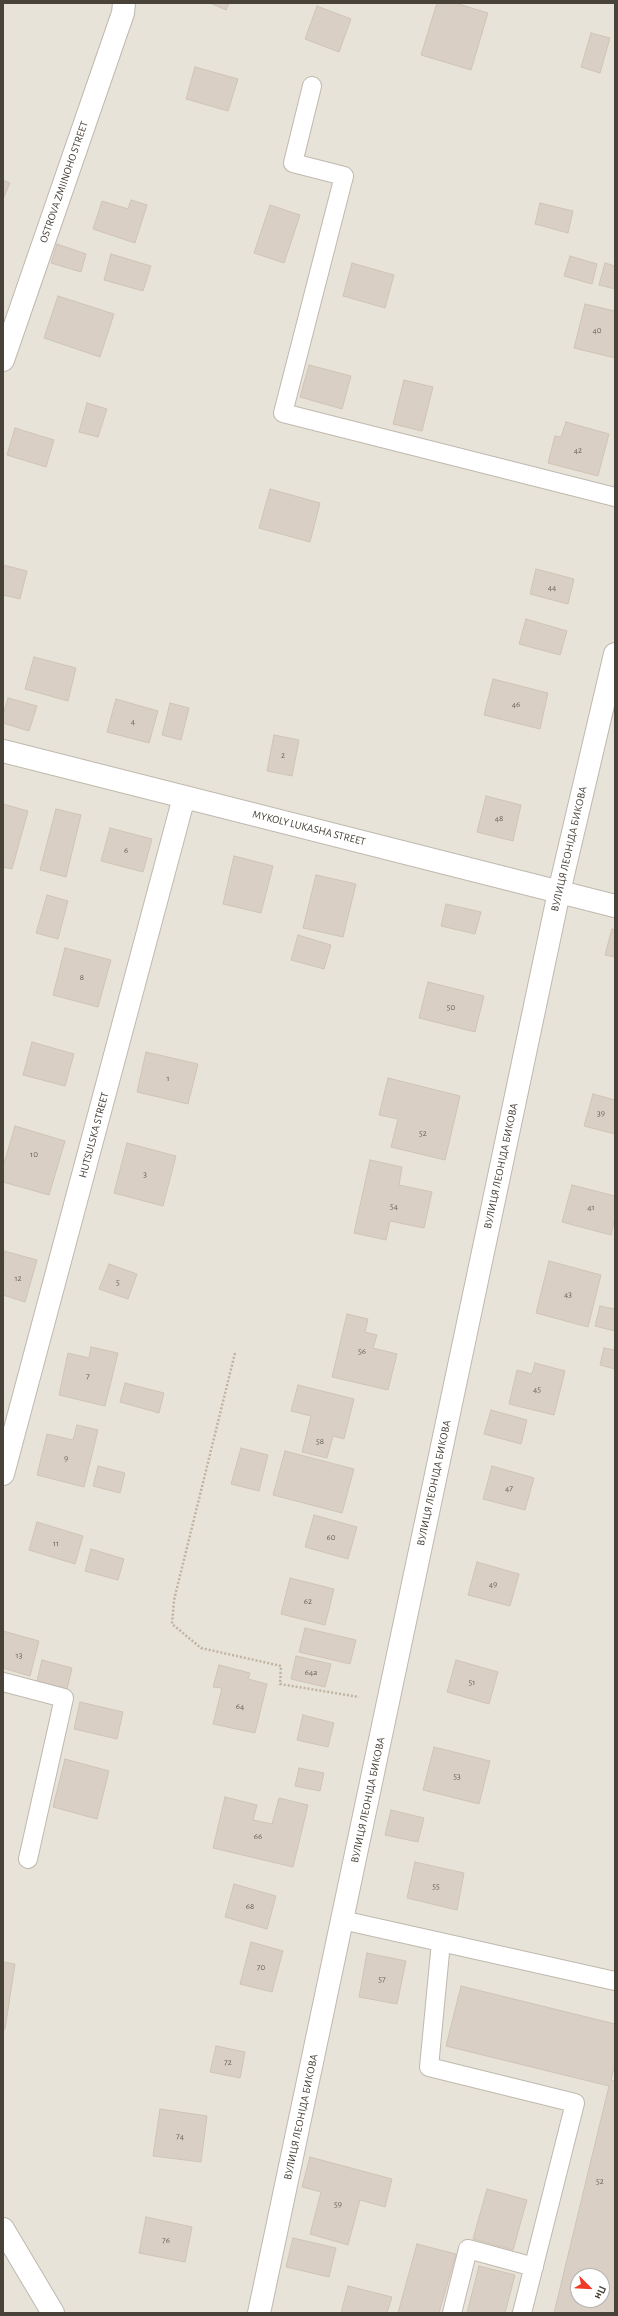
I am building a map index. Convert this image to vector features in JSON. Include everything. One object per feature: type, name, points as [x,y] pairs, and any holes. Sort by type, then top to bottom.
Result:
[{"type":"street","name":"OSTROVA ZMIINOHO STREET","points":[[3,360],[123,13],[124,3]]},
{"type":"street","name":"ВУЛИЦЯ ЛЕОНІДА БИКОВА","points":[[259,2313],[559,892],[615,654]]},
{"type":"street","name":"MYKOLY LUKASHA STREET","points":[[3,750],[615,906]]},
{"type":"street","name":"HUTSULSKA STREET","points":[[3,1474],[184,797]]},
{"type":"street","points":[[3,2229],[52,2313]]},
{"type":"lane","points":[[312,86],[293,163],[344,176],[283,413],[615,497]]},
{"type":"lane","points":[[3,1682],[64,1698],[28,1859]]},
{"type":"lane","points":[[342,1920],[615,1981]]},
{"type":"lane","points":[[441,1942],[429,2067],[575,2103],[522,2313]]},
{"type":"lane","points":[[452,2313],[468,2249],[534,2267]]},
{"type":"path","points":[[235,1353],[174,1600],[172,1624],[201,1648],[281,1666],[280,1684],[388,1702]]},
{"type":"shaded area","points":[[3,3],[615,3],[615,2313],[3,2313]]},
{"type":"building","points":[[210,3],[229,3],[226,10]]},
{"type":"building","points":[[437,3],[455,3],[488,13],[471,70],[421,55]]},
{"type":"building","points":[[317,6],[351,19],[339,52],[305,39]]},
{"type":"building","points":[[591,33],[610,38],[600,73],[581,67]]},
{"type":"building","points":[[195,67],[238,79],[228,111],[186,99]]},
{"type":"building","points":[[3,180],[10,183],[3,199]]},
{"type":"building","points":[[131,200],[147,205],[135,243],[93,229],[102,201],[128,209]]},
{"type":"building","points":[[540,203],[573,211],[568,233],[535,224]]},
{"type":"building","points":[[270,205],[300,215],[284,263],[254,253]]},
{"type":"building","points":[[57,244],[86,254],[81,272],[51,263]]},
{"type":"building","points":[[111,254],[151,266],[143,291],[104,280]]},
{"type":"building","points":[[570,256],[597,264],[592,284],[564,276]]},
{"type":"building","points":[[352,263],[394,275],[385,308],[343,296]]},
{"type":"building","points":[[605,263],[615,266],[615,289],[599,285]]},
{"type":"building","points":[[58,296],[114,314],[100,357],[44,338]]},
{"type":"building","points":[[585,304],[615,311],[615,358],[574,348]]},
{"type":"building","points":[[309,365],[351,376],[342,409],[300,397]]},
{"type":"building","points":[[404,380],[433,387],[422,431],[393,424]]},
{"type":"building","points":[[87,403],[107,409],[98,437],[79,432]]},
{"type":"building","points":[[566,422],[609,434],[598,476],[548,463],[555,436],[561,437]]},
{"type":"building","points":[[15,428],[54,440],[46,467],[7,455]]},
{"type":"building","points":[[270,489],[320,503],[310,542],[259,528]]},
{"type":"building","points":[[3,565],[27,571],[20,599],[3,595]]},
{"type":"building","points":[[536,569],[574,579],[568,604],[530,594]]},
{"type":"building","points":[[526,619],[567,631],[560,655],[519,644]]},
{"type":"building","points":[[34,657],[76,668],[68,701],[25,689]]},
{"type":"building","points":[[493,679],[548,693],[540,729],[484,715]]},
{"type":"building","points":[[8,698],[37,706],[29,731],[3,723],[3,715]]},
{"type":"building","points":[[116,699],[158,711],[149,743],[107,732]]},
{"type":"building","points":[[170,703],[189,708],[181,740],[162,735]]},
{"type":"building","points":[[274,735],[299,740],[292,776],[267,771]]},
{"type":"building","points":[[486,796],[521,805],[513,841],[477,832]]},
{"type":"building","points":[[3,804],[28,811],[12,869],[3,867]]},
{"type":"building","points":[[56,809],[81,815],[66,877],[40,870]]},
{"type":"building","points":[[110,828],[152,839],[143,872],[101,861]]},
{"type":"building","points":[[234,856],[273,866],[261,913],[223,904]]},
{"type":"building","points":[[316,875],[356,884],[343,937],[303,928]]},
{"type":"building","points":[[47,895],[68,901],[58,939],[36,933]]},
{"type":"building","points":[[446,904],[481,912],[475,934],[441,926]]},
{"type":"building","points":[[612,929],[615,930],[615,957],[605,955]]},
{"type":"building","points":[[298,935],[331,945],[324,969],[291,960]]},
{"type":"building","points":[[65,948],[111,960],[98,1007],[53,995]]},
{"type":"building","points":[[428,982],[484,996],[475,1032],[419,1018]]},
{"type":"building","points":[[32,1042],[74,1054],[65,1086],[23,1075]]},
{"type":"building","points":[[146,1052],[198,1064],[188,1104],[137,1092]]},
{"type":"building","points":[[388,1078],[460,1096],[445,1160],[391,1147],[398,1119],[379,1115]]},
{"type":"building","points":[[593,1094],[615,1100],[615,1134],[584,1126]]},
{"type":"building","points":[[15,1126],[65,1141],[49,1195],[3,1182],[3,1167]]},
{"type":"building","points":[[127,1143],[176,1156],[163,1206],[114,1193]]},
{"type":"building","points":[[370,1160],[402,1167],[399,1185],[432,1192],[424,1228],[390,1221],[386,1240],[354,1233]]},
{"type":"building","points":[[572,1185],[615,1196],[615,1217],[611,1235],[562,1222]]},
{"type":"building","points":[[4,1251],[37,1260],[25,1302],[3,1295]]},
{"type":"building","points":[[549,1261],[601,1275],[588,1327],[536,1313]]},
{"type":"building","points":[[109,1264],[137,1274],[128,1299],[99,1289]]},
{"type":"building","points":[[600,1306],[615,1309],[615,1331],[595,1326]]},
{"type":"building","points":[[347,1314],[368,1319],[365,1332],[377,1335],[373,1348],[397,1354],[388,1390],[332,1377]]},
{"type":"building","points":[[91,1347],[118,1353],[105,1406],[59,1395],[68,1353],[89,1358]]},
{"type":"building","points":[[604,1348],[615,1350],[615,1369],[600,1365]]},
{"type":"building","points":[[535,1363],[565,1371],[554,1415],[509,1404],[517,1370],[532,1374]]},
{"type":"building","points":[[125,1383],[164,1393],[159,1413],[120,1402]]},
{"type":"building","points":[[298,1385],[354,1399],[344,1439],[333,1436],[327,1458],[302,1452],[311,1416],[291,1411]]},
{"type":"building","points":[[491,1410],[527,1420],[521,1444],[484,1434]]},
{"type":"building","points":[[77,1425],[98,1430],[84,1487],[37,1475],[47,1434],[73,1440]]},
{"type":"building","points":[[241,1448],[268,1455],[259,1491],[231,1484]]},
{"type":"building","points":[[285,1451],[354,1469],[342,1513],[273,1495]]},
{"type":"building","points":[[98,1466],[125,1473],[120,1493],[93,1486]]},
{"type":"building","points":[[492,1466],[534,1478],[525,1510],[483,1499]]},
{"type":"building","points":[[314,1515],[357,1527],[348,1559],[305,1547]]},
{"type":"building","points":[[37,1522],[83,1536],[75,1564],[29,1550]]},
{"type":"building","points":[[91,1549],[124,1559],[118,1580],[85,1571]]},
{"type":"building","points":[[477,1562],[519,1574],[510,1606],[468,1595]]},
{"type":"building","points":[[290,1578],[334,1589],[325,1625],[281,1614]]},
{"type":"building","points":[[305,1628],[356,1640],[350,1664],[299,1652]]},
{"type":"building","points":[[3,1631],[39,1641],[30,1676],[3,1668]]},
{"type":"building","points":[[296,1656],[331,1664],[325,1687],[291,1679]]},
{"type":"building","points":[[42,1660],[72,1668],[67,1689],[37,1681]]},
{"type":"building","points":[[456,1660],[498,1672],[489,1704],[447,1692]]},
{"type":"building","points":[[219,1665],[250,1673],[248,1679],[267,1684],[255,1733],[213,1724],[222,1688],[213,1687]]},
{"type":"building","points":[[80,1702],[123,1712],[117,1739],[74,1729]]},
{"type":"building","points":[[303,1715],[334,1723],[328,1747],[297,1740]]},
{"type":"building","points":[[434,1747],[490,1761],[479,1804],[423,1790]]},
{"type":"building","points":[[65,1759],[109,1771],[97,1819],[53,1807]]},
{"type":"building","points":[[299,1768],[324,1773],[320,1791],[295,1786]]},
{"type":"building","points":[[225,1797],[257,1805],[253,1820],[272,1824],[279,1798],[308,1805],[293,1867],[213,1848]]},
{"type":"building","points":[[391,1810],[424,1818],[418,1842],[385,1835]]},
{"type":"building","points":[[415,1862],[464,1873],[457,1910],[407,1898]]},
{"type":"building","points":[[234,1884],[276,1896],[267,1929],[225,1917]]},
{"type":"building","points":[[251,1942],[283,1951],[272,1992],[240,1984]]},
{"type":"building","points":[[367,1953],[406,1961],[397,2004],[359,1997]]},
{"type":"building","points":[[3,1962],[15,1964],[5,2029],[3,2029]]},
{"type":"building","points":[[461,1986],[615,2024],[615,2063],[611,2080],[615,2081],[615,2313],[554,2313],[609,2086],[446,2046]]},
{"type":"building","points":[[216,2046],[245,2052],[240,2078],[210,2072]]},
{"type":"building","points":[[160,2109],[207,2116],[201,2162],[153,2156]]},
{"type":"building","points":[[310,2157],[392,2179],[385,2207],[360,2200],[348,2245],[310,2234],[321,2192],[302,2187]]},
{"type":"building","points":[[487,2189],[527,2200],[513,2250],[473,2239]]},
{"type":"building","points":[[146,2217],[192,2227],[185,2262],[139,2253]]},
{"type":"building","points":[[293,2238],[336,2248],[329,2277],[286,2267]]},
{"type":"building","points":[[417,2244],[456,2254],[439,2313],[398,2313]]},
{"type":"building","points":[[479,2266],[515,2275],[505,2313],[467,2313]]},
{"type":"building","points":[[348,2286],[392,2297],[387,2313],[341,2313]]}]
